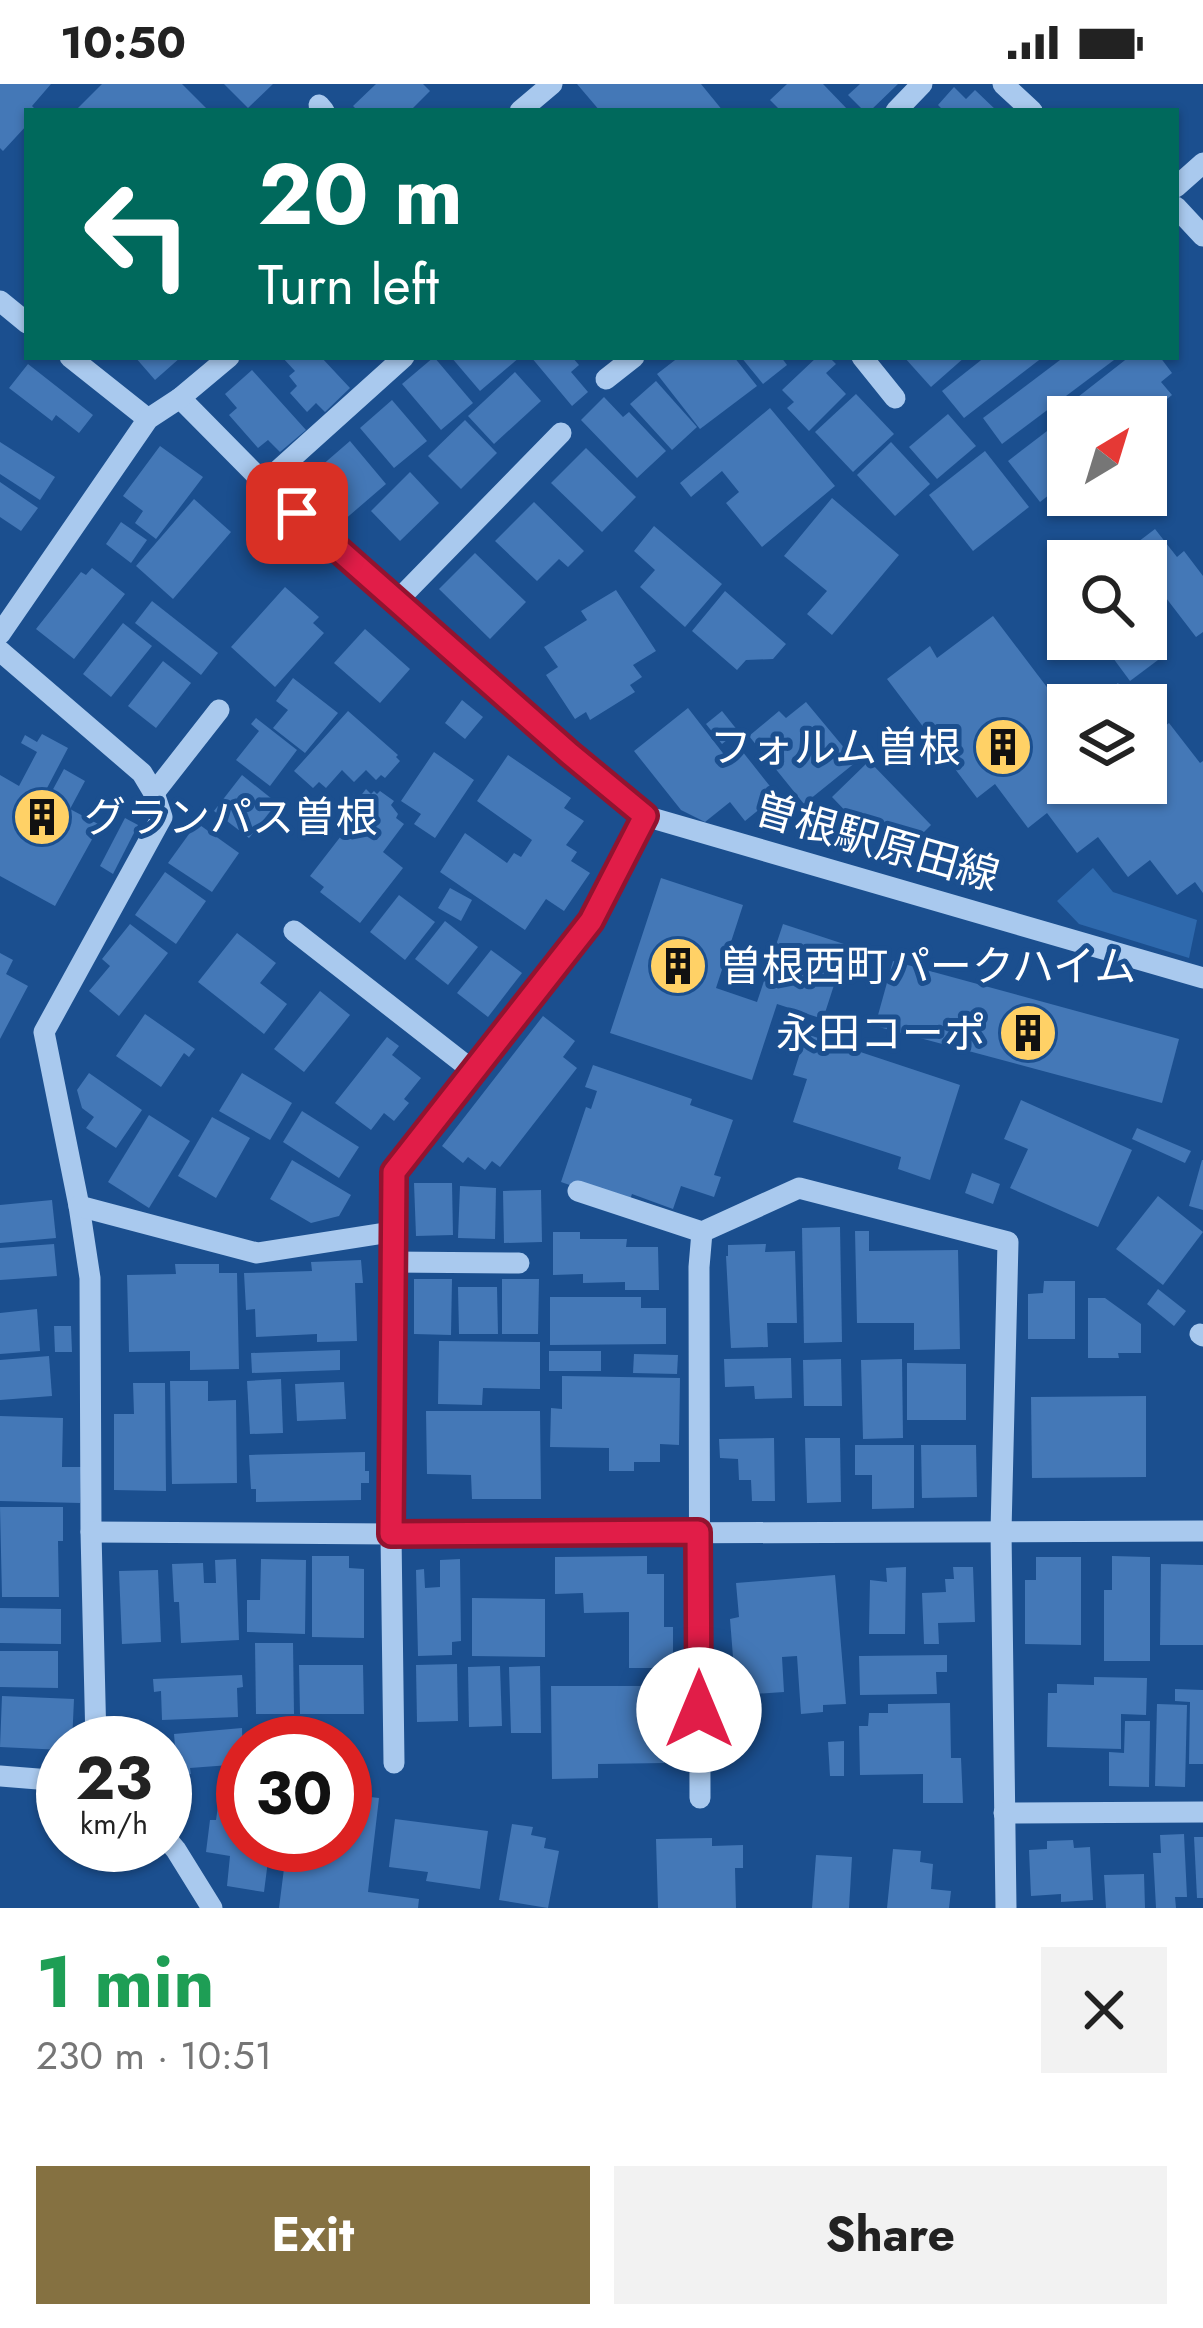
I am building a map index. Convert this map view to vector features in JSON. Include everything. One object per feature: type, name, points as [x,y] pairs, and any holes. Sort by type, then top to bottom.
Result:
[{"type":"street","points":[[524,108],[552,84]]},
{"type":"street","points":[[899,108],[922,84]]},
{"type":"street","points":[[1003,84],[1028,108]]},
{"type":"street","points":[[1179,184],[1203,163]]},
{"type":"street","points":[[1179,210],[1203,236]]},
{"type":"street","points":[[0,301],[24,321]]},
{"type":"street","points":[[74,360],[148,419]]},
{"type":"street","points":[[0,634],[148,419],[225,360]]},
{"type":"street","points":[[264,483],[401,360]]},
{"type":"street","points":[[606,379],[630,360]]},
{"type":"street","points":[[864,360],[895,398]]},
{"type":"street","name":"曽根駅原田線","points":[[180,398],[264,483],[645,816],[1203,978]]},
{"type":"street","points":[[397,601],[561,433]]},
{"type":"street","points":[[0,651],[142,773],[162,817],[44,1032],[90,1278],[95,1716]]},
{"type":"street","points":[[154,793],[219,710]]},
{"type":"street","points":[[394,1763],[394,1172],[591,921],[645,816]]},
{"type":"street","points":[[294,932],[472,1070]]},
{"type":"street","points":[[578,1191],[702,1232],[799,1188],[1007,1242],[1000,1531],[1006,1908]]},
{"type":"street","points":[[79,1206],[257,1253],[391,1232]]},
{"type":"street","points":[[700,1798],[702,1232]]},
{"type":"street","points":[[391,1262],[519,1263]]},
{"type":"street","points":[[91,1532],[1203,1531]]},
{"type":"street","points":[[0,1776],[36,1779]]},
{"type":"street","points":[[1004,1813],[1203,1812]]},
{"type":"street","points":[[190,1872],[212,1908]]},
{"type":"shaded area","points":[[1093,868],[1113,892],[1197,920],[1189,958],[1079,924],[1057,901]]},
{"type":"building","points":[[0,84],[51,84],[34,108],[24,108],[24,128],[3,151]]},
{"type":"building","points":[[102,84],[182,84],[206,108],[78,108]]},
{"type":"building","points":[[224,84],[273,84],[248,108]]},
{"type":"building","points":[[376,84],[423,84],[430,91],[413,108],[353,106]]},
{"type":"building","points":[[577,84],[701,84],[721,108],[597,108]]},
{"type":"building","points":[[787,84],[823,84],[846,108],[778,108],[770,100]]},
{"type":"building","points":[[860,84],[898,84],[873,108],[861,108],[848,95]]},
{"type":"building","points":[[954,87],[966,99],[975,90],[994,108],[941,108],[938,105]]},
{"type":"building","points":[[138,360],[178,360],[155,380]]},
{"type":"building","points":[[285,360],[324,360],[350,388],[325,412],[316,403],[307,412],[290,393],[297,386],[289,376],[295,371]]},
{"type":"building","points":[[437,360],[473,403],[441,430],[402,384]]},
{"type":"building","points":[[454,360],[516,360],[480,391]]},
{"type":"building","points":[[534,360],[575,360],[579,365],[571,372],[588,392],[572,406]]},
{"type":"building","points":[[675,360],[736,360],[757,386],[700,429],[657,374]]},
{"type":"building","points":[[743,360],[783,360],[787,365],[763,384]]},
{"type":"building","points":[[814,360],[832,360],[836,364],[826,373],[846,394],[809,431],[787,408],[794,402],[782,390]]},
{"type":"building","points":[[907,360],[962,360],[931,387]]},
{"type":"building","points":[[981,360],[1039,360],[964,418],[942,391]]},
{"type":"building","points":[[1060,360],[1114,360],[1066,396],[1047,396],[1047,410],[1002,444],[983,418]]},
{"type":"building","points":[[1125,360],[1162,360],[1172,373],[1161,382],[1172,395],[1167,399],[1079,396]]},
{"type":"building","points":[[28,364],[93,415],[79,433],[56,415],[52,421],[9,388]]},
{"type":"building","points":[[252,370],[306,430],[280,452],[268,440],[258,448],[229,415],[237,408],[225,394]]},
{"type":"building","points":[[515,372],[541,401],[494,444],[468,416]]},
{"type":"building","points":[[656,381],[697,427],[672,450],[630,404]]},
{"type":"building","points":[[856,394],[894,434],[853,472],[815,432]]},
{"type":"building","points":[[604,397],[623,417],[629,412],[666,451],[637,478],[581,420]]},
{"type":"building","points":[[392,400],[427,441],[394,468],[360,428]]},
{"type":"building","points":[[770,408],[835,486],[762,547],[726,503],[739,492],[722,471],[691,497],[680,483]]},
{"type":"building","points":[[948,414],[976,446],[937,479],[909,447]]},
{"type":"building","points":[[465,420],[497,453],[461,489],[428,456]]},
{"type":"building","points":[[1047,431],[1047,496],[1040,502],[1008,461]]},
{"type":"building","points":[[350,441],[386,484],[343,521],[328,505],[335,499],[313,473]]},
{"type":"building","points":[[0,442],[55,477],[40,500],[0,474]]},
{"type":"building","points":[[891,442],[930,484],[895,516],[857,475]]},
{"type":"building","points":[[160,446],[203,477],[156,539],[135,523],[143,511],[123,496]]},
{"type":"building","points":[[586,448],[636,497],[602,532],[551,483]]},
{"type":"building","points":[[985,451],[1029,507],[973,551],[929,495]]},
{"type":"building","points":[[410,472],[439,503],[400,541],[371,511]]},
{"type":"building","points":[[0,482],[38,508],[21,531],[0,517]]},
{"type":"building","points":[[832,498],[899,555],[832,635],[807,614],[827,591],[784,556]]},
{"type":"building","points":[[194,499],[231,532],[173,599],[136,566]]},
{"type":"building","points":[[534,502],[584,551],[568,567],[559,559],[537,581],[495,541]]},
{"type":"building","points":[[121,522],[147,540],[131,563],[106,544]]},
{"type":"building","points":[[654,526],[722,584],[685,627],[640,587],[655,570],[634,551]]},
{"type":"building","points":[[1155,529],[1164,540],[1141,540]]},
{"type":"building","points":[[1167,544],[1177,557],[1184,551],[1203,576],[1203,632],[1196,637],[1167,599]]},
{"type":"building","points":[[475,553],[526,602],[490,639],[439,589]]},
{"type":"building","points":[[92,568],[125,594],[74,659],[36,629],[81,572],[86,575]]},
{"type":"building","points":[[285,587],[319,617],[313,623],[324,633],[275,687],[231,647]]},
{"type":"building","points":[[616,590],[656,651],[633,665],[642,677],[630,685],[635,692],[590,720],[586,712],[575,719],[546,675],[558,667],[544,647],[587,620],[581,611]]},
{"type":"building","points":[[725,591],[786,644],[773,659],[746,660],[737,670],[692,631]]},
{"type":"building","points":[[152,601],[218,653],[201,675],[135,623]]},
{"type":"building","name":"フォルム曽根","points":[[993,616],[1047,687],[1047,804],[1167,804],[1169,723],[1203,761],[1203,893],[1195,882],[1177,895],[1150,860],[1128,877],[1098,837],[1077,853],[1047,813],[1028,828],[995,784],[977,798],[887,679],[930,646],[937,658]]},
{"type":"building","points":[[123,623],[152,646],[111,697],[83,674]]},
{"type":"building","points":[[365,629],[410,669],[380,703],[334,663]]},
{"type":"building","points":[[1114,660],[1158,660],[1130,681]]},
{"type":"building","points":[[163,661],[191,683],[156,728],[128,706]]},
{"type":"building","points":[[293,678],[338,713],[305,753],[273,728],[288,710],[276,701]]},
{"type":"building","points":[[462,700],[483,717],[465,739],[445,723]]},
{"type":"building","points":[[806,702],[856,762],[804,804],[749,736],[779,711],[786,718]]},
{"type":"building","points":[[688,708],[729,761],[742,751],[777,795],[745,821],[730,802],[705,822],[681,810],[634,751]]},
{"type":"building","points":[[348,711],[400,761],[385,778],[381,775],[376,780],[366,770],[354,782],[342,770],[326,788],[319,782],[313,788],[294,771]]},
{"type":"building","points":[[722,711],[738,731],[722,744],[706,724]]},
{"type":"building","points":[[256,718],[297,750],[270,786],[236,760],[259,731],[251,724]]},
{"type":"building","name":"グランパス曽根","points":[[42,734],[68,748],[46,790],[51,793],[64,769],[85,781],[70,809],[100,825],[55,906],[0,876],[0,775],[19,786],[37,752],[21,743],[25,735],[37,742]]},
{"type":"building","points":[[434,752],[474,780],[435,838],[414,824],[421,814],[401,801]]},
{"type":"building","points":[[508,755],[571,798],[564,808],[584,821],[566,845],[577,852],[571,861],[590,873],[564,911],[546,899],[525,930],[440,872],[465,833],[507,863],[514,853],[521,857],[532,840],[477,801]]},
{"type":"building","points":[[869,761],[931,825],[909,847],[898,834],[882,849],[832,797]]},
{"type":"building","points":[[242,775],[277,803],[249,838],[214,811]]},
{"type":"building","points":[[366,789],[371,794],[380,791],[394,801],[396,818],[404,824],[383,852],[403,868],[360,923],[320,892],[324,887],[310,876],[348,827],[336,817],[354,794],[359,798]]},
{"type":"building","points":[[125,818],[138,825],[113,874],[100,866]]},
{"type":"building","points":[[197,823],[239,853],[212,892],[168,863]]},
{"type":"building","points":[[165,872],[206,901],[176,944],[135,915]]},
{"type":"building","name":"曽根西町パークハイム","points":[[661,878],[743,905],[716,988],[757,1002],[783,924],[847,945],[823,1019],[777,1004],[752,1080],[610,1033]]},
{"type":"building","points":[[450,888],[472,900],[461,921],[438,908]]},
{"type":"building","points":[[399,895],[435,922],[405,960],[370,932]]},
{"type":"building","points":[[445,921],[478,947],[448,985],[415,959]]},
{"type":"building","points":[[130,924],[168,953],[119,1016],[89,991],[110,966],[102,959]]},
{"type":"building","points":[[237,933],[276,963],[260,983],[287,1004],[264,1034],[198,982]]},
{"type":"building","points":[[491,950],[522,973],[488,1017],[457,993]]},
{"type":"building","points":[[0,953],[13,960],[6,974],[28,986],[0,1039]]},
{"type":"building","name":"永田コーポ","points":[[893,961],[1179,1039],[1162,1103],[875,1026]]},
{"type":"building","points":[[320,991],[350,1015],[304,1072],[274,1049]]},
{"type":"building","points":[[145,1014],[195,1049],[189,1057],[184,1053],[161,1087],[116,1056]]},
{"type":"building","points":[[543,1016],[575,1041],[563,1057],[577,1068],[500,1167],[492,1161],[485,1170],[468,1157],[463,1163],[442,1146]]},
{"type":"building","points":[[806,1034],[960,1085],[930,1180],[898,1169],[901,1157],[793,1122],[807,1079],[793,1075]]},
{"type":"building","points":[[387,1037],[399,1046],[392,1055],[421,1078],[394,1121],[384,1113],[371,1130],[335,1103]]},
{"type":"building","points":[[593,1065],[692,1099],[690,1105],[733,1120],[714,1175],[721,1177],[714,1197],[681,1186],[673,1209],[632,1194],[628,1205],[561,1182],[586,1107],[591,1109],[597,1091],[585,1087]]},
{"type":"building","points":[[89,1073],[142,1110],[116,1148],[86,1128],[94,1117],[82,1108],[77,1090]]},
{"type":"building","points":[[242,1073],[292,1103],[270,1140],[219,1111]]},
{"type":"building","points":[[1021,1100],[1132,1150],[1098,1227],[1010,1188],[1028,1149],[1004,1139]]},
{"type":"building","points":[[302,1111],[359,1147],[339,1178],[283,1142]]},
{"type":"building","points":[[149,1115],[190,1141],[149,1208],[108,1182]]},
{"type":"building","points":[[212,1117],[250,1138],[216,1198],[178,1176]]},
{"type":"building","points":[[1137,1128],[1191,1151],[1185,1163],[1132,1139]]},
{"type":"building","points":[[292,1160],[351,1195],[339,1216],[311,1223],[270,1199]]},
{"type":"building","points":[[1203,1160],[1203,1210],[1189,1206]]},
{"type":"building","points":[[972,1173],[1000,1184],[993,1204],[965,1193]]},
{"type":"building","points":[[414,1183],[452,1183],[453,1235],[416,1236]]},
{"type":"building","points":[[460,1186],[496,1188],[495,1239],[458,1238]]},
{"type":"building","points":[[541,1190],[542,1242],[504,1243],[503,1191]]},
{"type":"building","points":[[1158,1196],[1203,1232],[1163,1285],[1116,1249]]},
{"type":"building","points":[[52,1200],[56,1238],[0,1243],[0,1205]]},
{"type":"building","points":[[840,1227],[842,1342],[804,1343],[802,1228]]},
{"type":"building","points":[[855,1231],[869,1231],[869,1251],[958,1250],[960,1349],[914,1350],[914,1323],[857,1323]]},
{"type":"building","points":[[553,1232],[580,1232],[580,1239],[627,1239],[626,1247],[658,1247],[659,1290],[625,1290],[625,1282],[583,1283],[583,1274],[553,1275]]},
{"type":"building","points":[[54,1244],[57,1276],[0,1280],[0,1248]]},
{"type":"building","points":[[766,1244],[765,1252],[795,1251],[797,1323],[767,1323],[768,1347],[731,1348],[728,1245]]},
{"type":"building","points":[[361,1260],[363,1283],[355,1283],[357,1341],[317,1342],[317,1334],[256,1337],[255,1309],[246,1310],[244,1273],[312,1271],[311,1262]]},
{"type":"building","points":[[175,1264],[219,1264],[219,1273],[237,1273],[239,1369],[190,1370],[190,1351],[129,1352],[127,1275],[176,1274]]},
{"type":"building","points":[[414,1279],[452,1279],[451,1335],[414,1334]]},
{"type":"building","points":[[502,1279],[539,1279],[538,1334],[502,1334]]},
{"type":"building","points":[[1044,1281],[1075,1281],[1075,1339],[1028,1339],[1028,1294],[1043,1293]]},
{"type":"building","points":[[458,1287],[497,1287],[498,1334],[459,1334]]},
{"type":"building","points":[[1158,1289],[1186,1311],[1174,1326],[1147,1304]]},
{"type":"building","points":[[550,1297],[641,1297],[641,1308],[666,1308],[666,1344],[550,1345]]},
{"type":"building","points":[[1088,1298],[1105,1298],[1141,1324],[1141,1353],[1088,1358]]},
{"type":"building","points":[[37,1309],[40,1351],[0,1354],[0,1313]]},
{"type":"building","points":[[54,1326],[71,1326],[72,1352],[55,1352]]},
{"type":"building","points":[[439,1341],[540,1342],[540,1389],[483,1388],[482,1405],[438,1404]]},
{"type":"building","points":[[340,1350],[340,1370],[252,1373],[251,1353]]},
{"type":"building","points":[[549,1351],[601,1351],[601,1371],[549,1371]]},
{"type":"building","points":[[634,1354],[678,1355],[677,1374],[633,1373]]},
{"type":"building","points":[[49,1356],[52,1396],[0,1400],[0,1360]]},
{"type":"building","points":[[791,1358],[792,1398],[755,1399],[754,1386],[725,1387],[724,1359]]},
{"type":"building","points":[[841,1359],[842,1406],[804,1406],[803,1360]]},
{"type":"building","points":[[902,1359],[903,1438],[863,1439],[861,1360]]},
{"type":"building","points":[[907,1363],[966,1364],[966,1420],[907,1420]]},
{"type":"building","points":[[562,1376],[680,1378],[679,1445],[660,1444],[660,1462],[634,1462],[634,1471],[609,1471],[609,1448],[550,1447],[551,1408],[562,1409]]},
{"type":"building","points":[[281,1379],[283,1433],[250,1434],[247,1381]]},
{"type":"building","points":[[170,1381],[208,1381],[208,1401],[236,1400],[237,1483],[172,1484]]},
{"type":"building","points":[[344,1382],[346,1419],[297,1421],[295,1384]]},
{"type":"building","points":[[133,1383],[165,1383],[166,1491],[114,1490],[114,1414],[134,1414]]},
{"type":"building","points":[[1146,1396],[1146,1477],[1032,1478],[1031,1397]]},
{"type":"building","points":[[426,1411],[540,1411],[541,1499],[472,1499],[471,1475],[427,1474]]},
{"type":"building","points":[[0,1416],[63,1418],[62,1467],[81,1467],[80,1503],[0,1501]]},
{"type":"building","points":[[774,1438],[775,1501],[752,1501],[751,1480],[739,1480],[738,1459],[720,1458],[719,1439]]},
{"type":"building","points":[[805,1438],[840,1438],[841,1502],[807,1503]]},
{"type":"building","points":[[855,1445],[914,1445],[914,1508],[872,1509],[872,1475],[855,1475]]},
{"type":"building","points":[[921,1445],[976,1445],[977,1497],[922,1498]]},
{"type":"building","points":[[365,1452],[369,1483],[361,1483],[361,1500],[256,1502],[249,1455]]},
{"type":"building","points":[[0,1507],[63,1507],[59,1597],[2,1597]]},
{"type":"building","points":[[312,1556],[349,1556],[349,1568],[364,1569],[364,1638],[312,1637]]},
{"type":"building","points":[[647,1556],[647,1574],[664,1574],[664,1627],[673,1627],[673,1668],[629,1668],[629,1612],[584,1613],[583,1593],[555,1594],[555,1557]]},
{"type":"building","points":[[1112,1556],[1150,1557],[1150,1661],[1104,1661],[1104,1590],[1112,1590]]},
{"type":"building","points":[[1036,1557],[1081,1557],[1081,1645],[1025,1644],[1025,1580],[1036,1580]]},
{"type":"building","points":[[236,1559],[239,1640],[181,1643],[172,1564],[203,1563],[204,1583],[216,1583],[215,1560]]},
{"type":"building","points":[[261,1559],[306,1560],[305,1634],[247,1632],[247,1600],[260,1600]]},
{"type":"building","points":[[460,1559],[461,1641],[452,1642],[452,1655],[418,1656],[416,1570],[424,1569],[425,1588],[440,1587],[440,1560]]},
{"type":"building","points":[[1161,1564],[1203,1565],[1203,1645],[1160,1645]]},
{"type":"building","points":[[906,1567],[905,1634],[869,1634],[870,1580],[887,1582],[886,1568]]},
{"type":"building","points":[[953,1567],[973,1567],[975,1622],[938,1623],[939,1644],[924,1644],[922,1593],[946,1592],[945,1579],[954,1579]]},
{"type":"building","points":[[158,1570],[161,1642],[122,1644],[119,1571]]},
{"type":"building","points":[[835,1575],[846,1704],[823,1705],[823,1712],[801,1714],[797,1656],[782,1657],[784,1692],[736,1695],[730,1619],[739,1617],[736,1583]]},
{"type":"building","points":[[472,1598],[545,1599],[545,1657],[472,1656]]},
{"type":"building","points":[[0,1608],[61,1609],[61,1644],[0,1643]]},
{"type":"building","points":[[255,1643],[293,1643],[294,1714],[256,1714]]},
{"type":"building","points":[[0,1651],[58,1651],[58,1688],[0,1687]]},
{"type":"building","points":[[947,1655],[947,1672],[936,1672],[937,1694],[860,1695],[859,1656]]},
{"type":"building","points":[[457,1664],[458,1721],[417,1722],[416,1665]]},
{"type":"building","points":[[299,1665],[363,1665],[364,1714],[300,1714]]},
{"type":"building","points":[[500,1666],[502,1726],[469,1727],[468,1667]]},
{"type":"building","points":[[540,1666],[541,1733],[511,1733],[509,1667]]},
{"type":"building","points":[[242,1675],[243,1687],[237,1688],[238,1716],[162,1716],[161,1691],[154,1692],[153,1679]]},
{"type":"building","points":[[1094,1677],[1147,1678],[1146,1715],[1121,1714],[1121,1749],[1047,1747],[1048,1693],[1057,1693],[1057,1684],[1094,1685]]},
{"type":"building","points":[[551,1686],[663,1686],[664,1763],[598,1764],[598,1778],[552,1779]]},
{"type":"building","points":[[1175,1689],[1203,1690],[1203,1764],[1189,1764],[1190,1702],[1175,1701]]},
{"type":"building","points":[[2,1696],[74,1699],[73,1716],[36,1716],[36,1749],[0,1747]]},
{"type":"building","points":[[950,1703],[951,1758],[961,1758],[963,1803],[923,1803],[923,1774],[860,1775],[859,1726],[868,1726],[869,1713],[888,1713],[888,1704]]},
{"type":"building","points":[[1157,1704],[1187,1705],[1185,1787],[1155,1786]]},
{"type":"building","points":[[1125,1721],[1150,1721],[1149,1787],[1109,1786],[1109,1752],[1124,1753]]},
{"type":"building","points":[[216,1730],[216,1766],[192,1768],[192,1732]]},
{"type":"building","points":[[844,1741],[844,1776],[830,1776],[828,1742]]},
{"type":"building","points":[[372,1797],[379,1798],[372,1858]]},
{"type":"building","points":[[395,1819],[488,1831],[480,1889],[426,1881],[428,1872],[389,1867]]},
{"type":"building","points":[[210,1820],[216,1820],[216,1854],[206,1852]]},
{"type":"building","points":[[512,1824],[533,1827],[531,1835],[546,1838],[544,1848],[559,1851],[548,1908],[499,1900]]},
{"type":"building","points":[[1184,1834],[1187,1897],[1175,1897],[1176,1908],[1156,1908],[1153,1853],[1161,1853],[1160,1835]]},
{"type":"building","points":[[1194,1837],[1203,1837],[1203,1898],[1197,1898]]},
{"type":"building","points":[[712,1838],[712,1846],[743,1845],[743,1868],[735,1868],[736,1908],[658,1908],[656,1839]]},
{"type":"building","points":[[1073,1840],[1074,1848],[1090,1847],[1093,1900],[1061,1902],[1061,1894],[1031,1896],[1029,1850],[1047,1849],[1047,1841]]},
{"type":"building","points":[[893,1849],[921,1851],[920,1862],[933,1864],[931,1889],[951,1891],[949,1908],[887,1908]]},
{"type":"building","points":[[816,1855],[852,1857],[849,1908],[812,1908]]},
{"type":"building","points":[[228,1872],[267,1872],[264,1892],[227,1886]]},
{"type":"building","points":[[284,1872],[370,1872],[368,1892],[419,1899],[418,1908],[279,1908]]},
{"type":"building","points":[[1144,1874],[1145,1908],[1106,1908],[1104,1875]]},
{"type":"place","name":"フォルム曽根","points":[[1003,747]]},
{"type":"place","name":"グランパス曽根","points":[[42,817]]},
{"type":"place","name":"曽根西町パークハイム","points":[[678,966]]},
{"type":"place","name":"永田コーポ","points":[[1028,1033]]},
{"type":"route","points":[[297,513],[645,816],[591,921],[394,1172],[391,1534],[698,1532],[699,1710]]}]
